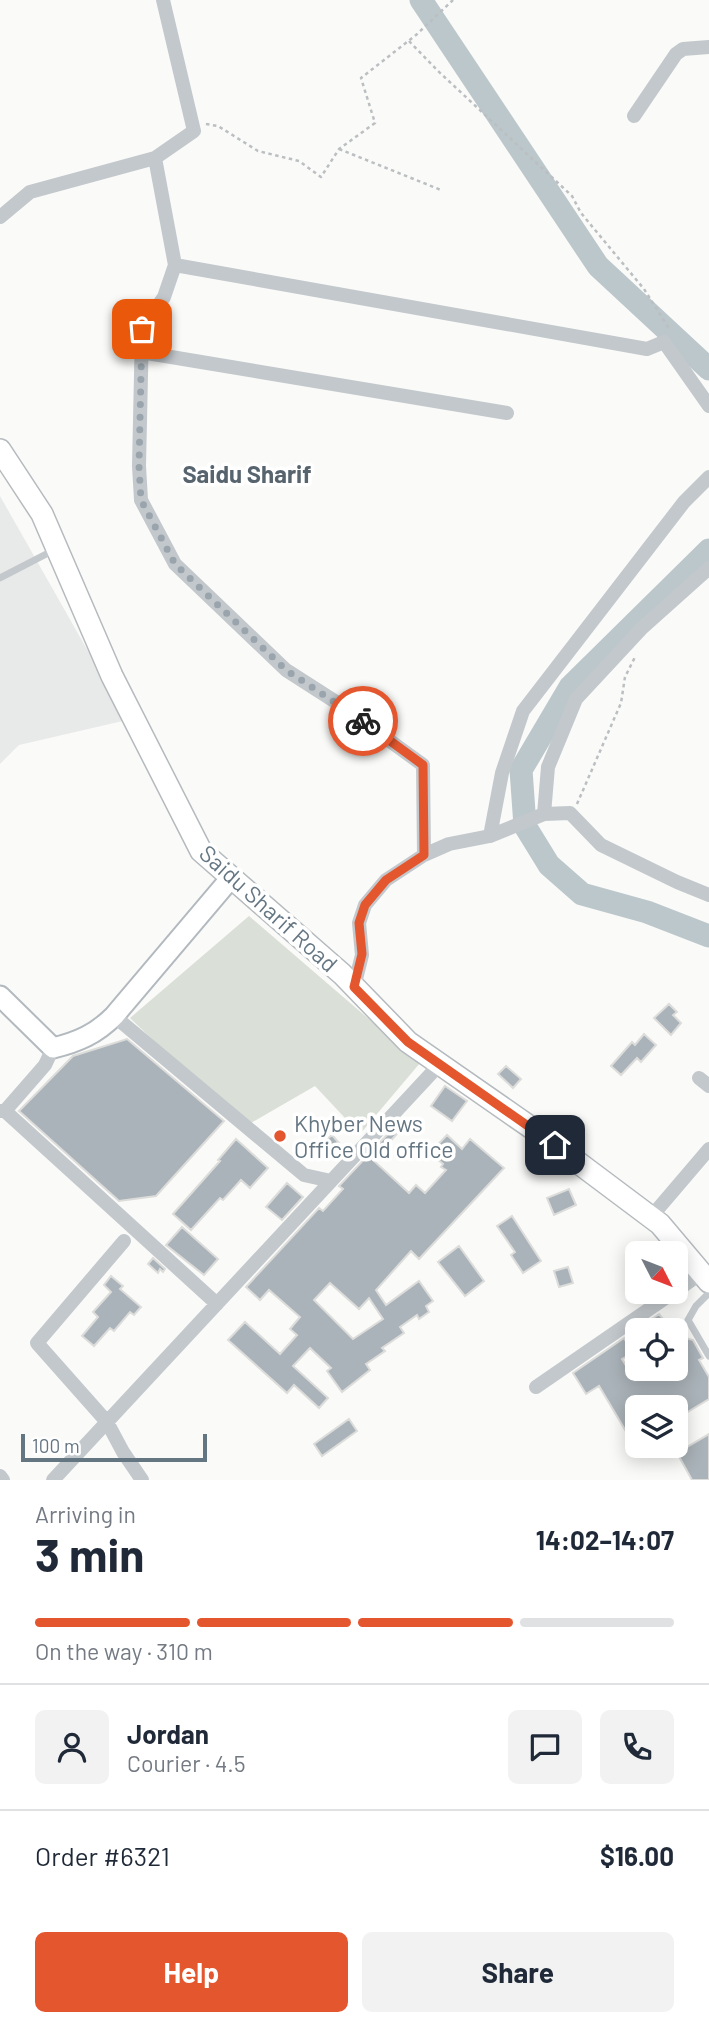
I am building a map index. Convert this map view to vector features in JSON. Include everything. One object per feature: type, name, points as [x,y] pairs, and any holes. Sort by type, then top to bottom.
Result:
[{"type":"main road","name":"Saidu Sharif Road","points":[[0,450],[42,514],[111,676],[201,851],[354,987],[408,1042],[536,1131],[660,1224],[706,1282]]},
{"type":"street","points":[[0,217],[30,192],[155,158],[194,131],[163,0]]},
{"type":"street","points":[[634,116],[676,54],[683,49],[709,47]]},
{"type":"street","points":[[155,158],[175,265],[164,297],[142,329],[139,466],[141,500],[175,564],[286,670],[339,704],[423,765],[424,855]]},
{"type":"street","points":[[175,265],[647,349],[664,342],[709,406]]},
{"type":"street","points":[[141,352],[508,413]]},
{"type":"street","points":[[490,835],[502,773],[523,711],[684,502],[709,477]]},
{"type":"street","points":[[544,814],[548,767],[576,699],[642,628],[709,568]]},
{"type":"street","points":[[354,987],[362,954],[359,923],[365,905],[386,880],[424,855],[449,844],[490,835],[544,814],[570,813],[601,845],[677,883],[709,895]]},
{"type":"street","points":[[216,1304],[2,1111],[45,1065],[53,1048],[88,1037],[102,1029],[230,879]]},
{"type":"street","points":[[0,996],[53,1048]]},
{"type":"street","points":[[114,1016],[304,1175],[331,1181]]},
{"type":"street","points":[[53,1480],[440,1064]]},
{"type":"street","points":[[651,1217],[709,1149]]},
{"type":"street","points":[[124,1241],[37,1343],[107,1422],[142,1480]]},
{"type":"street","points":[[688,1287],[706,1282]]},
{"type":"street","points":[[536,1387],[656,1304]]},
{"type":"lane","points":[[0,578],[57,549]]},
{"type":"lane","points":[[706,1282],[688,1320],[709,1356]]},
{"type":"path","points":[[192,123],[218,126],[258,151],[299,161],[321,177],[339,149],[376,123],[361,78],[409,41],[453,0]]},
{"type":"path","points":[[409,41],[572,196],[580,213],[644,289],[676,339],[669,346]]},
{"type":"path","points":[[339,149],[441,190]]},
{"type":"path","points":[[570,813],[606,740],[621,703],[625,677],[638,653]]},
{"type":"shaded area","points":[[0,496],[127,720],[19,745],[0,764]]},
{"type":"shaded area","points":[[249,916],[420,1063],[360,1134],[315,1086],[244,1127],[130,1018]]},
{"type":"building","points":[[669,1004],[677,1012],[673,1015],[681,1023],[671,1035],[654,1018]]},
{"type":"building","points":[[644,1034],[656,1045],[641,1062],[637,1058],[621,1075],[611,1066],[632,1042],[635,1045]]},
{"type":"building","points":[[127,1039],[224,1121],[156,1196],[119,1201],[19,1111],[73,1056]]},
{"type":"building","points":[[506,1066],[521,1079],[513,1088],[498,1074]]},
{"type":"building","points":[[445,1086],[467,1101],[452,1121],[431,1106]]},
{"type":"building","points":[[400,1121],[405,1125],[373,1160],[409,1193],[416,1185],[425,1193],[446,1170],[430,1153],[447,1135],[462,1149],[470,1139],[504,1168],[419,1259],[411,1251],[376,1290],[386,1305],[419,1281],[433,1301],[426,1306],[429,1312],[419,1319],[417,1315],[400,1327],[404,1333],[382,1348],[385,1351],[366,1364],[370,1370],[342,1392],[327,1371],[331,1368],[310,1348],[293,1366],[328,1398],[319,1408],[294,1385],[287,1393],[228,1340],[245,1322],[280,1354],[297,1335],[290,1329],[300,1317],[269,1290],[260,1300],[246,1287],[319,1208],[323,1211],[343,1189],[339,1186]],"holes":[[[330,1283],[359,1309],[369,1298],[383,1319],[353,1339],[314,1300]]]},
{"type":"building","points":[[332,1135],[339,1143],[321,1158],[314,1150]]},
{"type":"building","points":[[236,1139],[268,1168],[250,1188],[241,1180],[223,1200],[220,1198],[191,1230],[173,1214]]},
{"type":"building","points":[[287,1183],[303,1197],[282,1220],[266,1207]]},
{"type":"building","points":[[569,1189],[576,1205],[554,1215],[547,1198]]},
{"type":"building","points":[[512,1216],[541,1261],[523,1273],[511,1255],[515,1252],[497,1226]]},
{"type":"building","points":[[182,1227],[218,1259],[204,1275],[166,1245]]},
{"type":"building","points":[[459,1246],[484,1281],[465,1296],[438,1262]]},
{"type":"building","points":[[153,1258],[165,1269],[163,1272],[160,1269],[158,1273],[148,1264]]},
{"type":"building","points":[[568,1267],[573,1283],[559,1287],[554,1271]]},
{"type":"building","points":[[111,1276],[123,1286],[120,1289],[141,1307],[134,1315],[130,1312],[114,1331],[110,1328],[94,1346],[82,1336],[98,1317],[93,1312],[111,1292],[104,1285]]},
{"type":"building","points":[[624,1338],[625,1357],[622,1359],[625,1364],[625,1381],[688,1381],[688,1339],[693,1340],[703,1358],[699,1360],[709,1377],[709,1399],[688,1412],[688,1395],[625,1395],[625,1430],[599,1386],[586,1394],[573,1373]]},
{"type":"building","points":[[349,1419],[357,1431],[322,1456],[314,1444]]},
{"type":"building","points":[[709,1434],[709,1480],[692,1480],[680,1458],[688,1458],[688,1446]]},
{"type":"waterway","points":[[421,0],[598,266],[709,369]]},
{"type":"waterway","points":[[709,550],[570,687],[521,770],[525,826],[549,865],[582,894],[647,912],[709,936]]},
{"type":"way so far","points":[[142,329],[139,466],[141,500],[175,564],[286,670],[363,721]]},
{"type":"place","name":"Khyber News Office Old office","points":[[280,1136]]},
{"type":"district","name":"Saidu Sharif","points":[[247,473]]},
{"type":"route","points":[[363,721],[423,765],[424,855],[386,880],[365,905],[359,923],[362,954],[354,987],[408,1042],[555,1145]]}]
